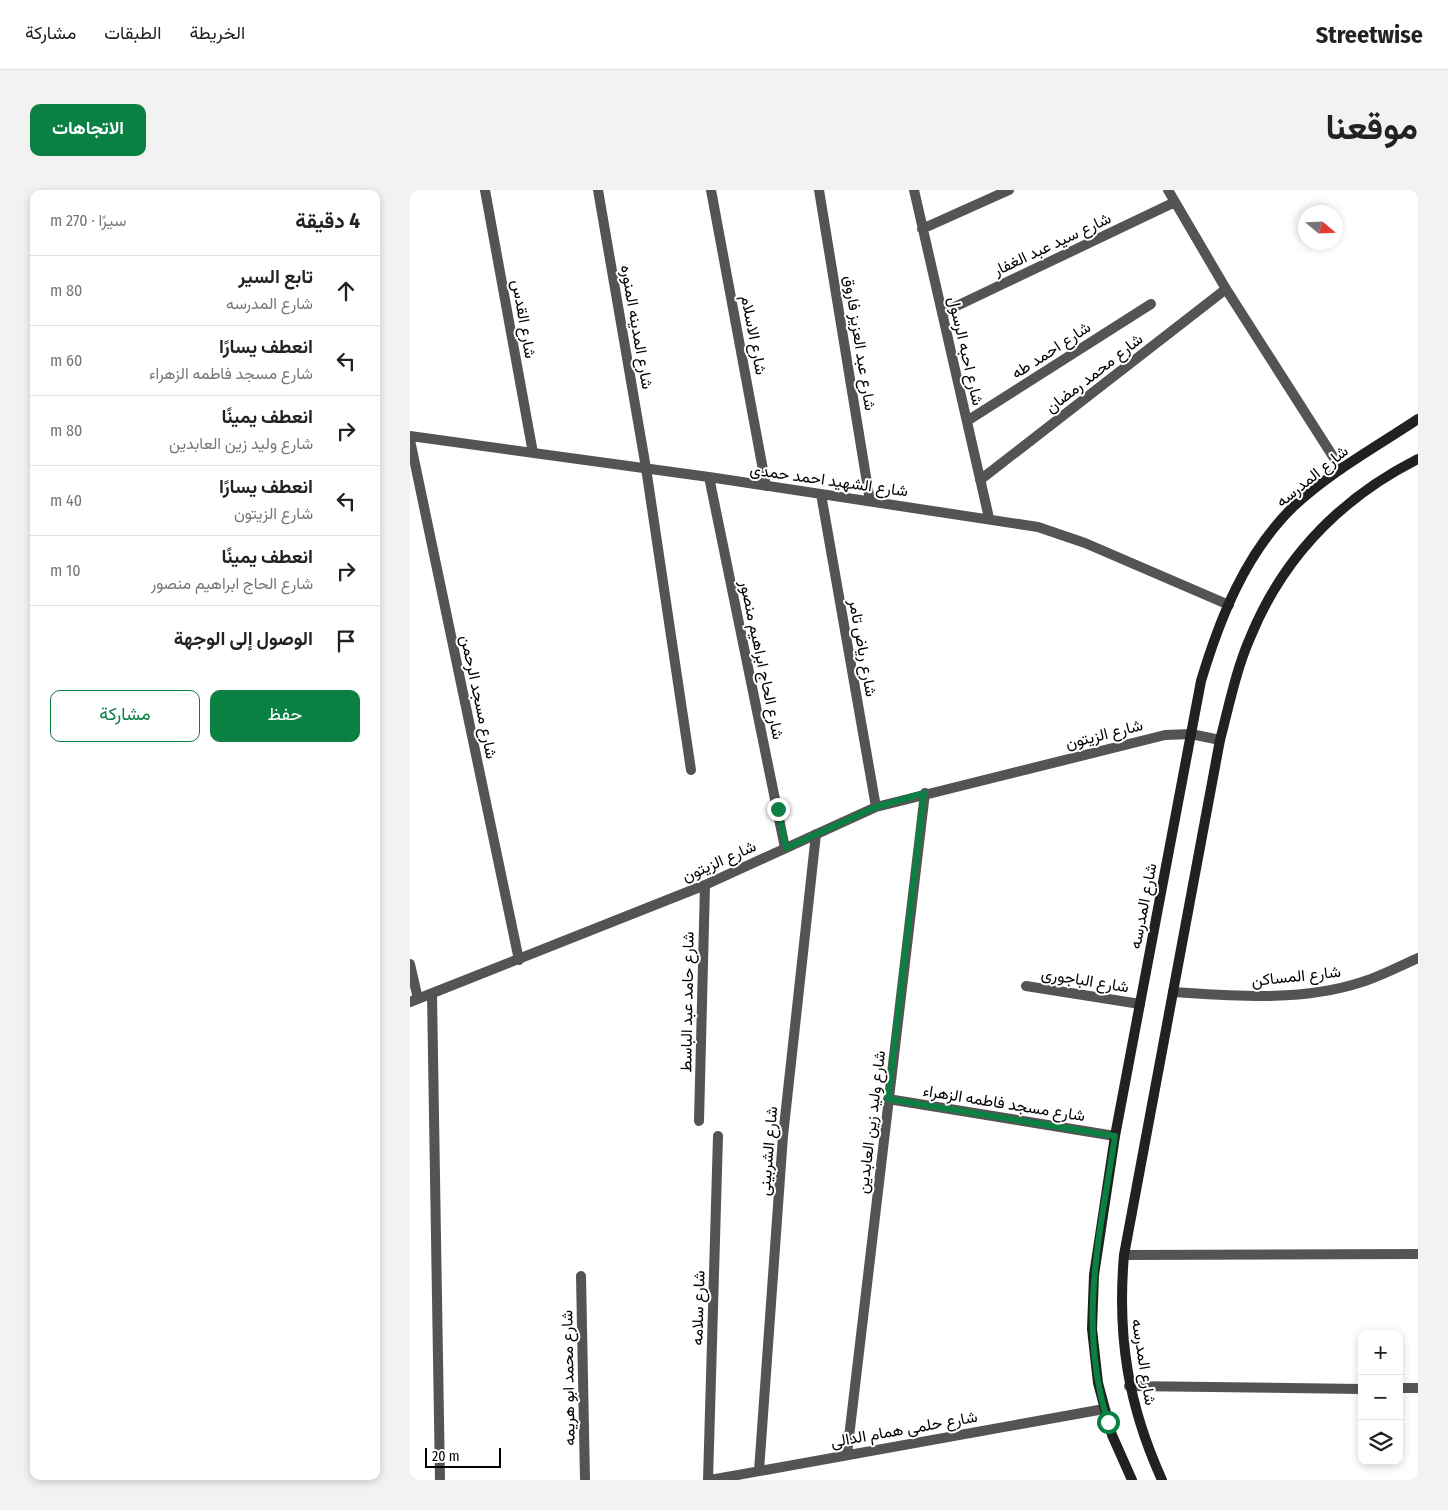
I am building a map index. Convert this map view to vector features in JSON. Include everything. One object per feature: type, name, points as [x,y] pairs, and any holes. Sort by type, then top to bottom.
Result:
[{"type":"street","name":"شارع القدس","points":[[485,190],[533,453]]},
{"type":"street","name":"شارع المدينه المنوره","points":[[598,190],[646,468],[691,770]]},
{"type":"street","name":"شارع الاسلام","points":[[711,190],[766,486]]},
{"type":"street","name":"شارع عبد العزيز فاروق","points":[[819,190],[870,501]]},
{"type":"street","name":"شارع احبه الرسول","points":[[914,190],[989,518]]},
{"type":"street","points":[[922,229],[1009,190]]},
{"type":"street","points":[[1168,190],[1226,289],[1341,470]]},
{"type":"street","name":"شارع سيد عبد الغفار","points":[[942,313],[1175,202]]},
{"type":"street","name":"شارع محمد رمضان","points":[[980,480],[1226,289]]},
{"type":"street","name":"شارع احمد طه","points":[[966,421],[1151,304]]},
{"type":"street","name":"شارع المدرسه","points":[[1132,1480],[1115,1443],[1104,1409],[1094,1356],[1091,1302],[1115,1136],[1191,734],[1209,655],[1229,605],[1256,552],[1274,528],[1294,507],[1341,470],[1418,419]]},
{"type":"street","name":"شارع الشهيد احمد حمدى","points":[[410,438],[646,468],[989,518],[1038,527],[1085,543],[1229,605]]},
{"type":"street","name":"شارع مسجد الرحمن","points":[[410,438],[519,960]]},
{"type":"street","name":"شارع المدرسه","points":[[1162,1480],[1146,1443],[1129,1386],[1121,1321],[1124,1255],[1220,740],[1238,671],[1250,638],[1283,576],[1304,547],[1355,498],[1383,477],[1418,459]]},
{"type":"street","name":"شارع الحاج ابراهيم منصور","points":[[709,477],[786,848]]},
{"type":"street","name":"شارع رياض تامر","points":[[820,494],[876,807]]},
{"type":"street","name":"شارع الزيتون","points":[[414,1001],[705,885],[876,807],[924,793],[1165,735],[1191,734],[1220,740]]},
{"type":"street","name":"شارع وليد زين العابدين","points":[[847,1454],[924,793]]},
{"type":"street","name":"شارع الشربينى","points":[[759,1471],[783,1136],[816,834]]},
{"type":"street","name":"شارع حامد عبد الباسط","points":[[698,1121],[705,885]]},
{"type":"street","name":"شارع المساكن","points":[[1173,992],[1257,998],[1328,991],[1362,982],[1418,958]]},
{"type":"street","points":[[410,964],[414,1001]]},
{"type":"street","name":"شارع الباجورى","points":[[1026,986],[1140,1004]]},
{"type":"street","points":[[432,994],[440,1480]]},
{"type":"street","name":"شارع مسجد فاطمه الزهراء","points":[[888,1099],[1115,1136]]},
{"type":"street","name":"شارع سلامه","points":[[709,1480],[718,1136]]},
{"type":"street","points":[[1124,1255],[1418,1254]]},
{"type":"street","name":"شارع محمد ابو هريمه","points":[[581,1276],[585,1480]]},
{"type":"street","points":[[1129,1386],[1358,1389]]},
{"type":"street","points":[[1403,1388],[1418,1388]]},
{"type":"street","name":"شارع حلمى همام الدالى","points":[[709,1480],[1104,1409]]},
{"type":"route","points":[[778,809],[786,848],[876,807],[924,793],[888,1099],[1115,1136],[1091,1302],[1094,1356],[1098,1383],[1108,1422]]}]
